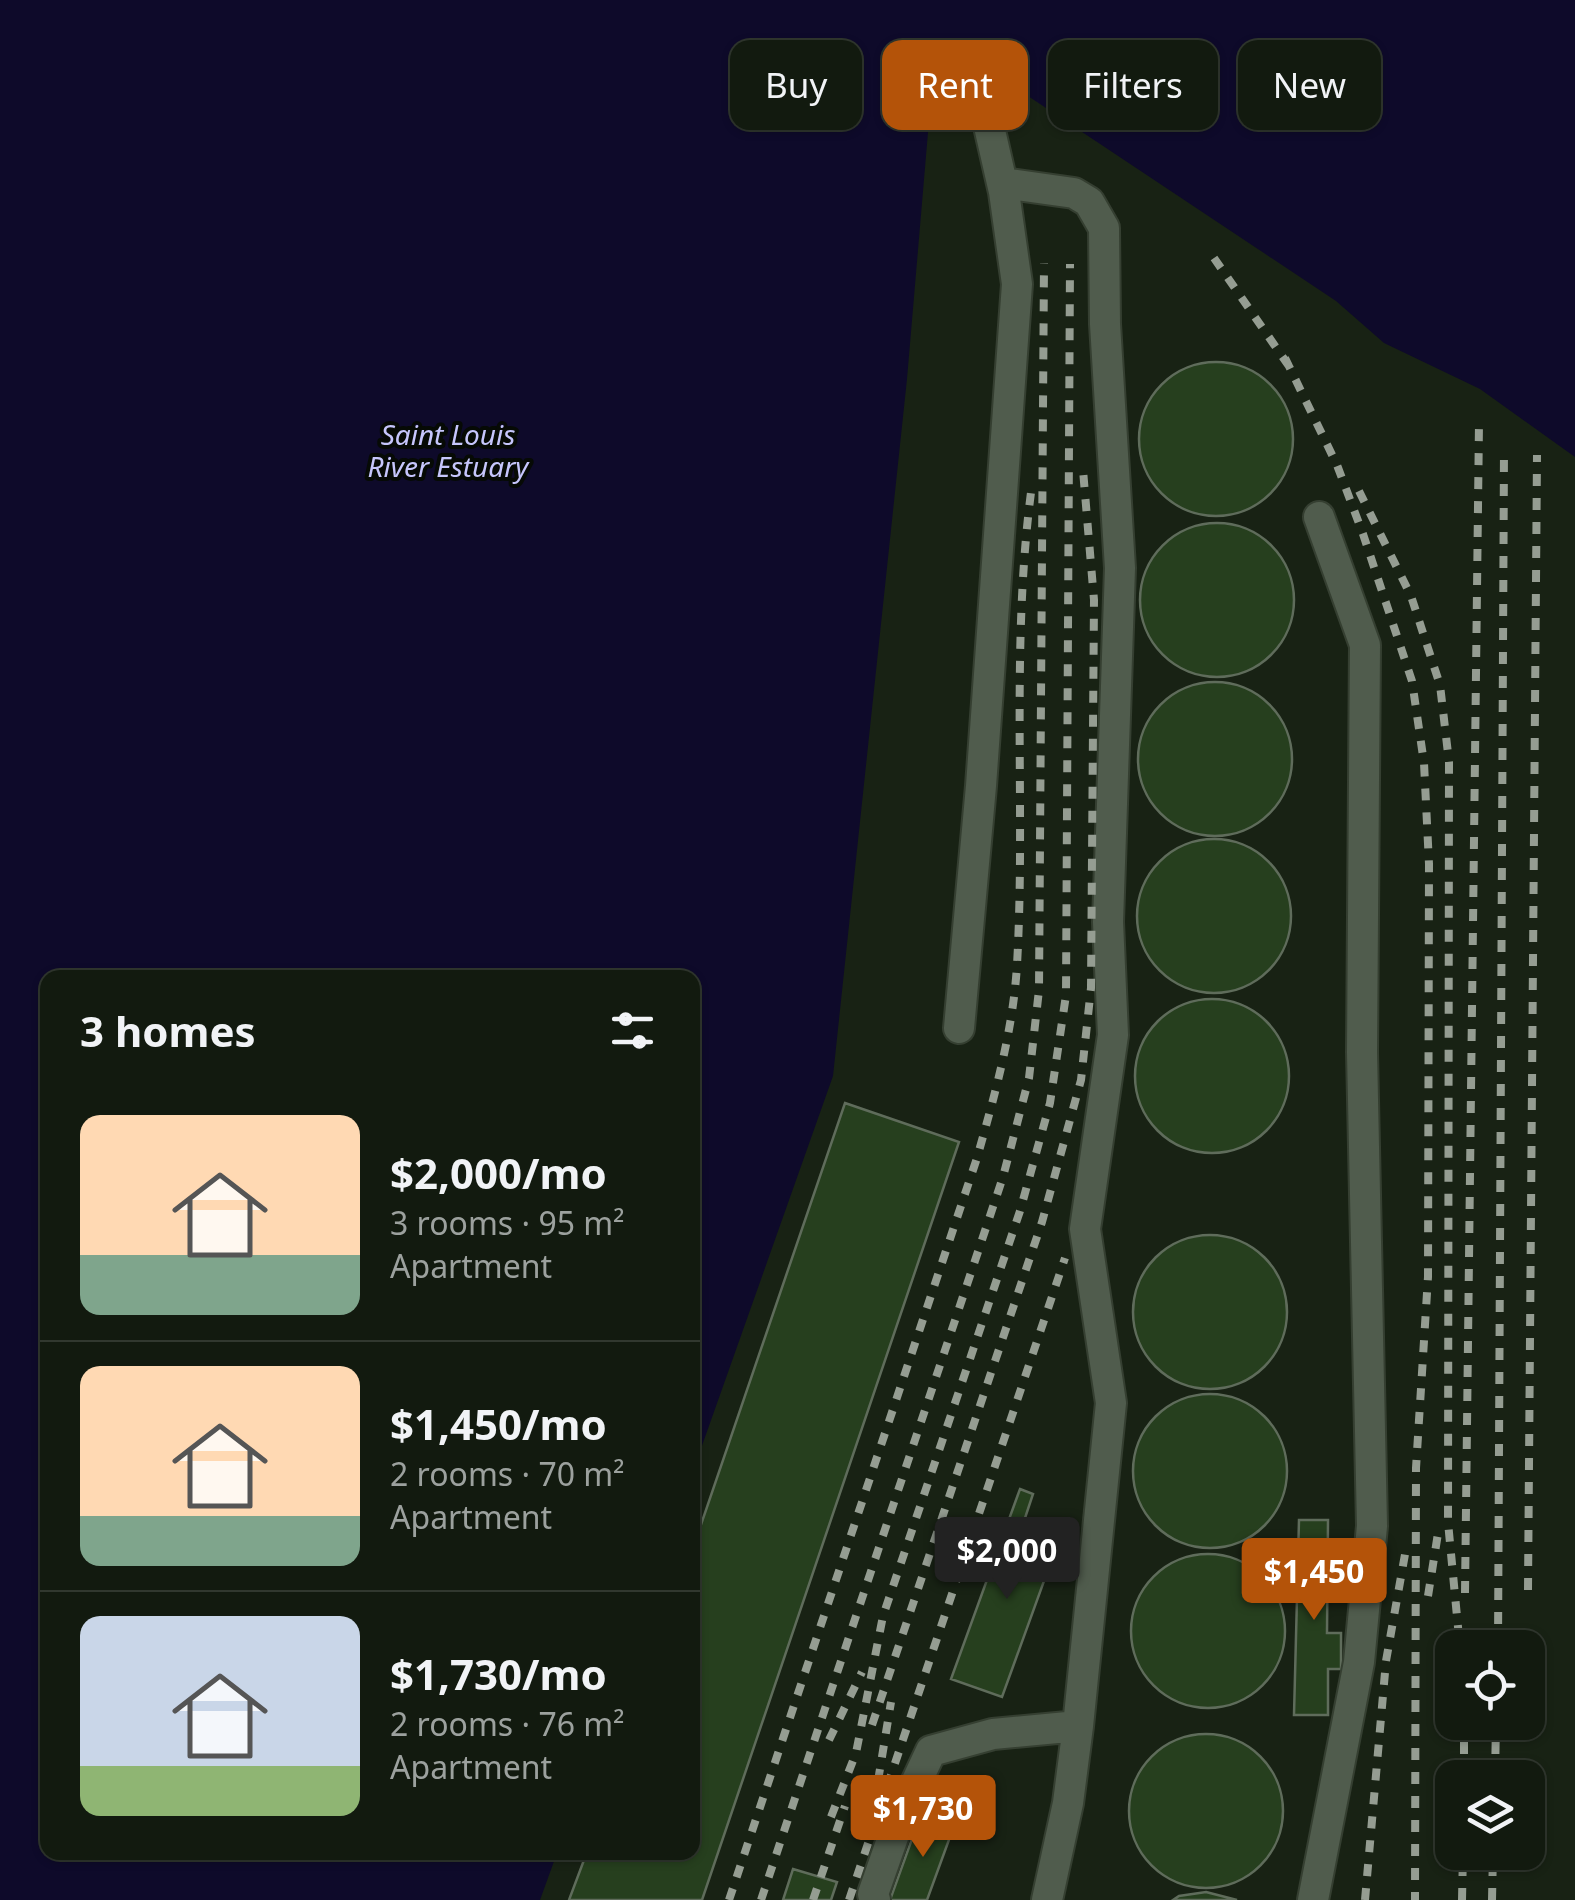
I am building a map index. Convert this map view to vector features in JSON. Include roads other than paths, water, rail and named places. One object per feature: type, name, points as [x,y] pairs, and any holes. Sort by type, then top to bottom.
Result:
[{"type":"lane","points":[[959,1028],[1018,284],[990,130]]},
{"type":"lane","points":[[1002,183],[1038,184],[1074,194],[1099,214],[1106,237],[1105,324],[1120,568],[1108,922],[1112,1036],[1085,1230],[1111,1403],[1078,1726],[1068,1803],[1047,1900]]},
{"type":"lane","points":[[1314,1900],[1359,1662],[1372,1526],[1362,1052],[1366,645],[1318,517]]},
{"type":"lane","points":[[875,1900],[873,1894],[900,1817],[931,1751],[994,1734],[1078,1726]]},
{"type":"water","name":"Saint Louis River Estuary","points":[[0,0],[1575,0],[1575,457],[1480,389],[1384,343],[1336,301],[1079,130],[1218,130],[1218,40],[1048,40],[1048,109],[1028,96],[1028,40],[882,40],[882,130],[928,130],[907,379],[833,1076],[700,1451],[700,970],[40,970],[40,1860],[554,1860],[540,1900],[0,1900]]},
{"type":"railway","points":[[1214,258],[1291,369]]},
{"type":"railway","points":[[761,1900],[1003,1177],[1029,1078],[1039,990],[1044,263]]},
{"type":"railway","points":[[831,1817],[856,1753],[883,1616],[1020,1211],[1050,1103],[1066,995],[1070,264]]},
{"type":"railway","points":[[1285,358],[1337,465],[1363,534],[1412,681],[1424,763],[1429,864],[1428,1277],[1416,1468],[1415,1900]]},
{"type":"railway","points":[[1465,1593],[1479,423]]},
{"type":"railway","points":[[1498,1630],[1504,449]]},
{"type":"railway","points":[[1528,1590],[1537,455]]},
{"type":"railway","points":[[872,1725],[1042,1222],[1081,1080],[1091,988],[1094,600],[1083,470]]},
{"type":"railway","points":[[729,1900],[977,1158],[1002,1062],[1017,965],[1020,665],[1032,485]]},
{"type":"railway","points":[[1359,491],[1411,596],[1440,685],[1449,762],[1448,1522],[1458,1630]]},
{"type":"railway","points":[[849,1900],[1065,1258]]},
{"type":"railway","points":[[1428,1596],[1439,1527]]},
{"type":"railway","points":[[1365,1900],[1386,1661],[1407,1543]]},
{"type":"railway","points":[[829,1740],[862,1672]]},
{"type":"railway","points":[[878,1781],[891,1702]]},
{"type":"railway","points":[[1464,1740],[1464,1760]]},
{"type":"railway","points":[[1495,1760],[1496,1740]]},
{"type":"railway","points":[[813,1900],[845,1806]]},
{"type":"railway","points":[[1462,1900],[1463,1870]]},
{"type":"railway","points":[[1492,1900],[1493,1870]]}]
